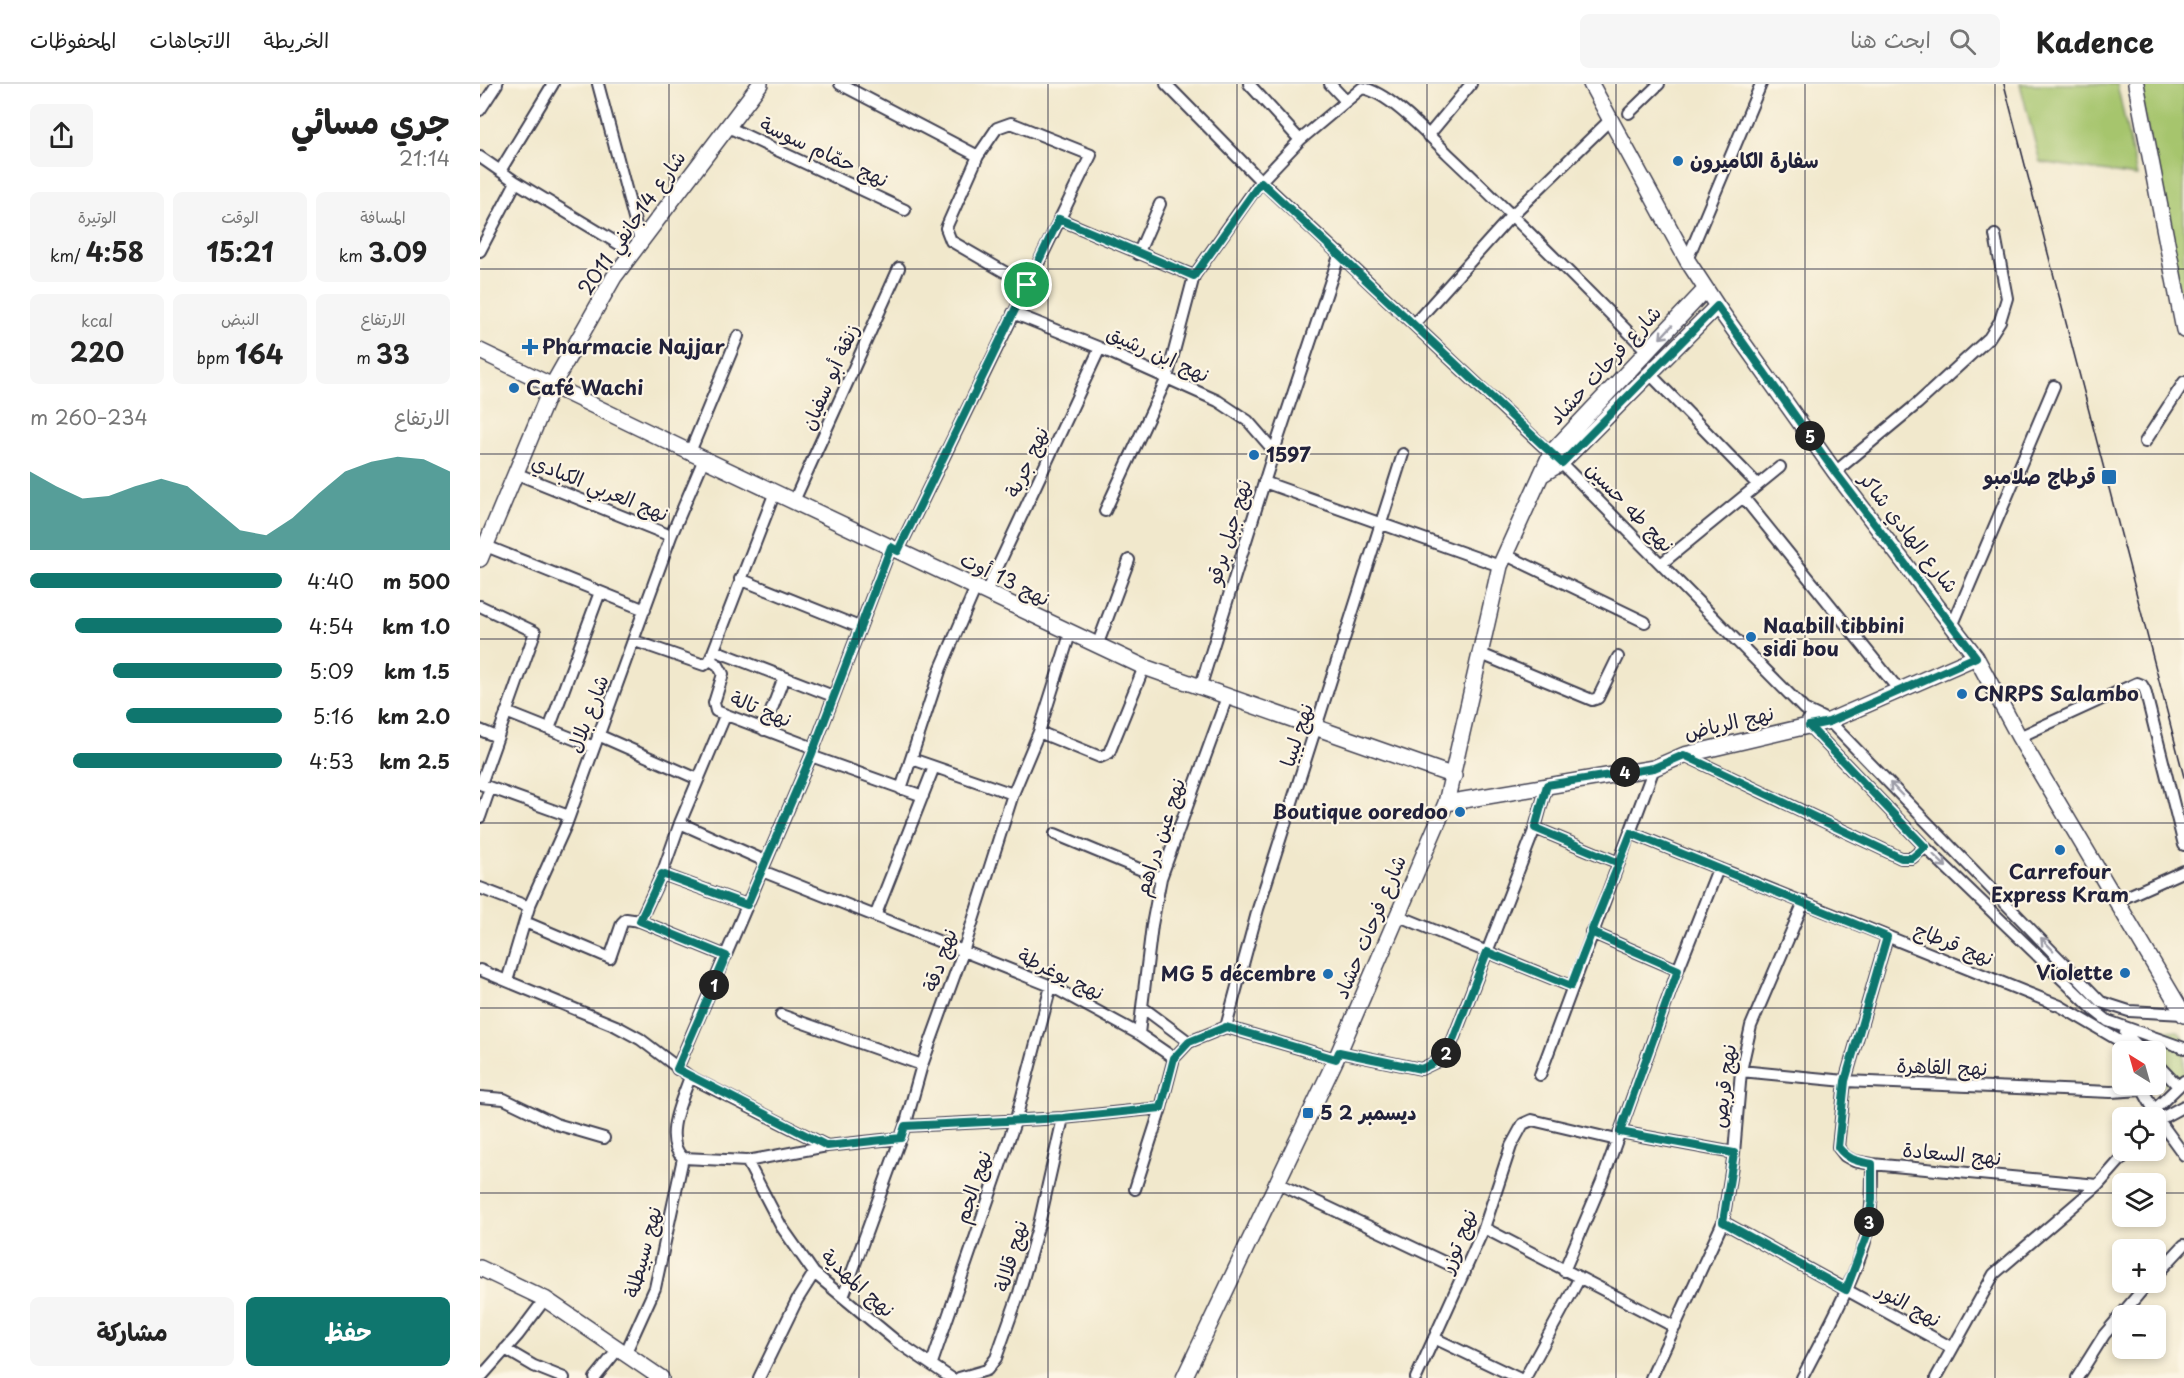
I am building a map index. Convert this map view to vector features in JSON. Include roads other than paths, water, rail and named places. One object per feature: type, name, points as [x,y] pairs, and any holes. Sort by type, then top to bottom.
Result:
[{"type":"street","points":[[480,110],[483,98],[497,84]]},
{"type":"street","points":[[500,171],[553,84]]},
{"type":"street","points":[[598,84],[636,246]]},
{"type":"street","name":"شارع 14جانفي 2011","points":[[483,553],[552,386],[614,277],[760,84]]},
{"type":"street","points":[[840,84],[978,156]]},
{"type":"street","name":"نهج طه حسين","points":[[1166,84],[1261,182],[1415,323],[1556,458],[1804,709],[1829,722],[2098,1006]]},
{"type":"street","points":[[1249,84],[1300,140]]},
{"type":"street","points":[[1330,84],[1345,100]]},
{"type":"street","points":[[1428,136],[1472,84]]},
{"type":"street","name":"شارع الهادي شاكر","points":[[1591,84],[1688,260],[1717,306],[1835,472],[1976,657],[2019,737],[2184,1015]]},
{"type":"street","points":[[1629,113],[1659,84]]},
{"type":"street","points":[[1688,260],[1761,84]]},
{"type":"street","points":[[2136,84],[2184,330]]},
{"type":"street","points":[[1105,511],[1167,378],[1194,276],[1261,182],[1300,140],[1362,88],[1378,93],[1428,136],[1512,215],[1647,351]]},
{"type":"street","points":[[1415,323],[1512,215],[1611,119]]},
{"type":"street","points":[[677,1069],[812,752],[859,627],[895,549],[1027,285],[1091,155],[1011,123],[997,128],[978,156],[946,228],[947,236],[951,241],[1027,285]]},
{"type":"street","name":"نهج حمّام سوسة","points":[[728,127],[904,210]]},
{"type":"street","points":[[480,157],[516,182],[636,246]]},
{"type":"street","points":[[480,251],[516,182]]},
{"type":"street","points":[[1138,254],[1160,204]]},
{"type":"street","points":[[1059,219],[1194,276]]},
{"type":"street","points":[[1835,472],[1917,404],[1989,338],[2000,321],[2007,298],[1995,235]]},
{"type":"street","name":"نهج جبل برقو","points":[[1201,685],[1264,482],[1340,253]]},
{"type":"street","name":"زنقة أبو سفيان","points":[[794,501],[899,268]]},
{"type":"street","name":"شارع فرحات حشاد","points":[[1184,1378],[1337,1056],[1446,802],[1454,776],[1502,560],[1541,475],[1647,351],[1706,289]]},
{"type":"street","name":"شارع فرحات حشاد","points":[[1556,458],[1650,374],[1717,306]]},
{"type":"street","name":"نهج ابن رشيق","points":[[1013,313],[1100,348],[1236,411],[1274,451]]},
{"type":"street","points":[[690,452],[738,336]]},
{"type":"street","name":"نهج جربة","points":[[901,789],[941,668],[1100,348]]},
{"type":"street","name":"نهج 13 أوت","points":[[480,351],[981,589],[1070,634],[1144,667],[1201,685],[1454,776]]},
{"type":"street","points":[[1650,374],[1758,485]]},
{"type":"street","points":[[2145,442],[2184,382]]},
{"type":"street","points":[[1953,624],[2054,386]]},
{"type":"street","name":"نهج ليبيا","points":[[1226,1027],[1258,909],[1318,727],[1403,454]]},
{"type":"street","name":"شارع بلال","points":[[507,981],[529,907],[569,816],[671,536],[704,459]]},
{"type":"street","points":[[1661,564],[1780,467]]},
{"type":"street","name":"نهج العربي الكبادي","points":[[515,473],[671,536]]},
{"type":"street","points":[[1264,482],[1502,560],[1645,622]]},
{"type":"street","points":[[634,641],[704,665],[710,660],[775,492]]},
{"type":"street","points":[[1744,498],[1898,689]]},
{"type":"street","points":[[483,553],[600,592],[645,610]]},
{"type":"street","points":[[1097,646],[1129,560]]},
{"type":"street","points":[[740,579],[859,627]]},
{"type":"street","points":[[549,729],[600,592]]},
{"type":"street","points":[[480,606],[535,632],[497,737],[484,785],[480,817]]},
{"type":"street","name":"نهج دقة","points":[[843,1297],[901,1138],[922,1065],[963,952],[1013,794],[1040,732],[1070,634]]},
{"type":"street","points":[[714,650],[833,696]]},
{"type":"street","points":[[1482,654],[1592,700],[1598,698],[1618,657]]},
{"type":"street","name":"نهج الرياض","points":[[1446,802],[1654,768],[1684,755],[1829,722],[1898,689],[1976,657]]},
{"type":"street","name":"نهج تالة","points":[[710,660],[718,664],[723,674],[714,703],[716,711],[901,789],[923,796]]},
{"type":"street","points":[[1040,732],[1100,757],[1105,756],[1109,753],[1144,667]]},
{"type":"street","points":[[764,730],[784,677]]},
{"type":"street","points":[[2019,737],[2137,684],[2142,685],[2184,845]]},
{"type":"street","name":"نهج عين دراهم","points":[[1139,1034],[1152,925],[1161,878],[1227,696]]},
{"type":"street","name":"نهج طه حسين","points":[[1804,709],[1809,726],[1925,847],[2098,1006]]},
{"type":"street","points":[[506,712],[594,747]]},
{"type":"street","points":[[640,921],[662,874],[680,823],[725,716]]},
{"type":"street","points":[[480,730],[497,737]]},
{"type":"street","points":[[598,735],[698,779]]},
{"type":"street","points":[[1684,755],[1901,858],[1912,858],[1925,847]]},
{"type":"street","points":[[912,759],[1013,794]]},
{"type":"street","points":[[876,914],[934,767]]},
{"type":"street","points":[[1540,1075],[1591,932],[1631,833],[1654,768]]},
{"type":"street","points":[[484,785],[569,816]]},
{"type":"street","points":[[1135,1190],[1174,1058],[1189,1042],[1226,1027],[1337,1056],[1421,1069],[1440,1060],[1449,1050],[1535,828],[1547,785]]},
{"type":"street","name":"نهج يوغرطة","points":[[680,823],[764,866],[963,952],[1052,986],[1139,1034],[1174,1058]]},
{"type":"street","points":[[1535,828],[1619,863]]},
{"type":"street","name":"نهج قرطاج","points":[[1631,833],[2060,1006],[2126,1039]]},
{"type":"street","points":[[1055,834],[1161,878]]},
{"type":"street","points":[[1564,1270],[1618,1136],[1678,970],[1718,869]]},
{"type":"street","points":[[2117,901],[2184,871]]},
{"type":"street","points":[[662,874],[747,905]]},
{"type":"street","points":[[480,888],[529,907]]},
{"type":"street","name":"نهج قربص","points":[[1651,1378],[1723,1222],[1750,1026],[1804,902]]},
{"type":"street","points":[[1399,916],[1571,986]]},
{"type":"street","points":[[525,922],[610,958],[622,923],[626,919],[640,921],[726,956]]},
{"type":"street","points":[[1591,932],[1678,970]]},
{"type":"street","points":[[1845,1081],[1887,937]]},
{"type":"street","points":[[480,970],[616,1026],[647,1044],[690,1077],[827,1146]]},
{"type":"street","name":"نهج الجم","points":[[932,1363],[1016,1119],[1052,986]]},
{"type":"street","points":[[2098,1006],[2184,1015]]},
{"type":"street","points":[[2098,1006],[2108,1021],[2126,1039],[2184,1048]]},
{"type":"street","points":[[1142,1007],[1189,1042]]},
{"type":"street","points":[[2126,1039],[2129,1011]]},
{"type":"street","points":[[781,1015],[922,1065]]},
{"type":"street","name":"نهج القاهرة","points":[[1742,1071],[1845,1081],[2112,1092]]},
{"type":"street","points":[[2163,1107],[2181,1083],[2166,1071]]},
{"type":"street","points":[[690,1077],[679,1110],[673,1143],[676,1151],[683,1158],[747,1161],[827,1146],[901,1138]]},
{"type":"street","name":"نهج السعادة","points":[[1845,1081],[1838,1147],[1845,1156],[1854,1161],[2098,1185]]},
{"type":"street","points":[[480,1097],[504,1099],[556,1124],[604,1138]]},
{"type":"street","points":[[2166,1113],[2184,1106]]},
{"type":"street","points":[[905,1126],[1063,1118],[1161,1108]]},
{"type":"street","name":"نهج قلالة","points":[[959,1378],[987,1370],[996,1358],[1019,1293],[1039,1224],[1063,1118]]},
{"type":"street","name":"نهج توزر","points":[[1416,1378],[1466,1272],[1484,1228],[1511,1146],[1523,1124],[1532,1120],[1618,1136]]},
{"type":"street","points":[[2166,1131],[2184,1155]]},
{"type":"street","points":[[1618,1136],[1734,1153]]},
{"type":"street","name":"نهج سبيطلة","points":[[596,1378],[623,1350],[655,1288],[683,1158]]},
{"type":"street","name":"نهج المهدية","points":[[747,1161],[781,1226],[814,1273],[896,1341],[932,1363],[951,1378]]},
{"type":"street","points":[[1936,1378],[1994,1274],[2098,1185],[2119,1161]]},
{"type":"street","points":[[1803,1378],[1846,1290],[1867,1235],[1872,1200],[1872,1164]]},
{"type":"street","points":[[1276,1183],[1466,1272]]},
{"type":"street","name":"نهج النور","points":[[1723,1222],[1952,1348]]},
{"type":"street","points":[[1484,1228],[1675,1328]]},
{"type":"street","points":[[2166,1264],[2184,1245]]},
{"type":"street","points":[[480,1268],[545,1299],[623,1350],[641,1372],[661,1378]]},
{"type":"street","points":[[759,1378],[797,1300],[814,1273]]},
{"type":"street","points":[[1525,1378],[1579,1279]]},
{"type":"street","points":[[2079,1377],[2104,1335],[2140,1293]]},
{"type":"street","points":[[480,1378],[545,1299]]},
{"type":"street","points":[[1434,1338],[1518,1378]]},
{"type":"street","points":[[505,1349],[534,1366],[564,1378]]},
{"type":"tram line","points":[[2004,84],[2184,777]]},
{"type":"place","name":"سفارة الكاميرون","points":[[1678,161]]},
{"type":"place","name":"Pharmacie Najjar","points":[[530,347]]},
{"type":"place","name":"Café Wachi","points":[[514,388]]},
{"type":"place","name":"1597","points":[[1254,455]]},
{"type":"place","name":"قرطاج صلامبو","points":[[2109,477]]},
{"type":"place","name":"Naabill tibbini sidi bou","points":[[1751,637]]},
{"type":"place","name":"CNRPS Salambo","points":[[1962,694]]},
{"type":"place","name":"Boutique ooredoo","points":[[1460,812]]},
{"type":"place","name":"Carrefour Express Kram","points":[[2060,850]]},
{"type":"place","name":"Violette","points":[[2125,973]]},
{"type":"place","name":"MG 5 décembre","points":[[1328,974]]},
{"type":"place","name":"5 ديسمبر 2","points":[[1308,1113]]}]
